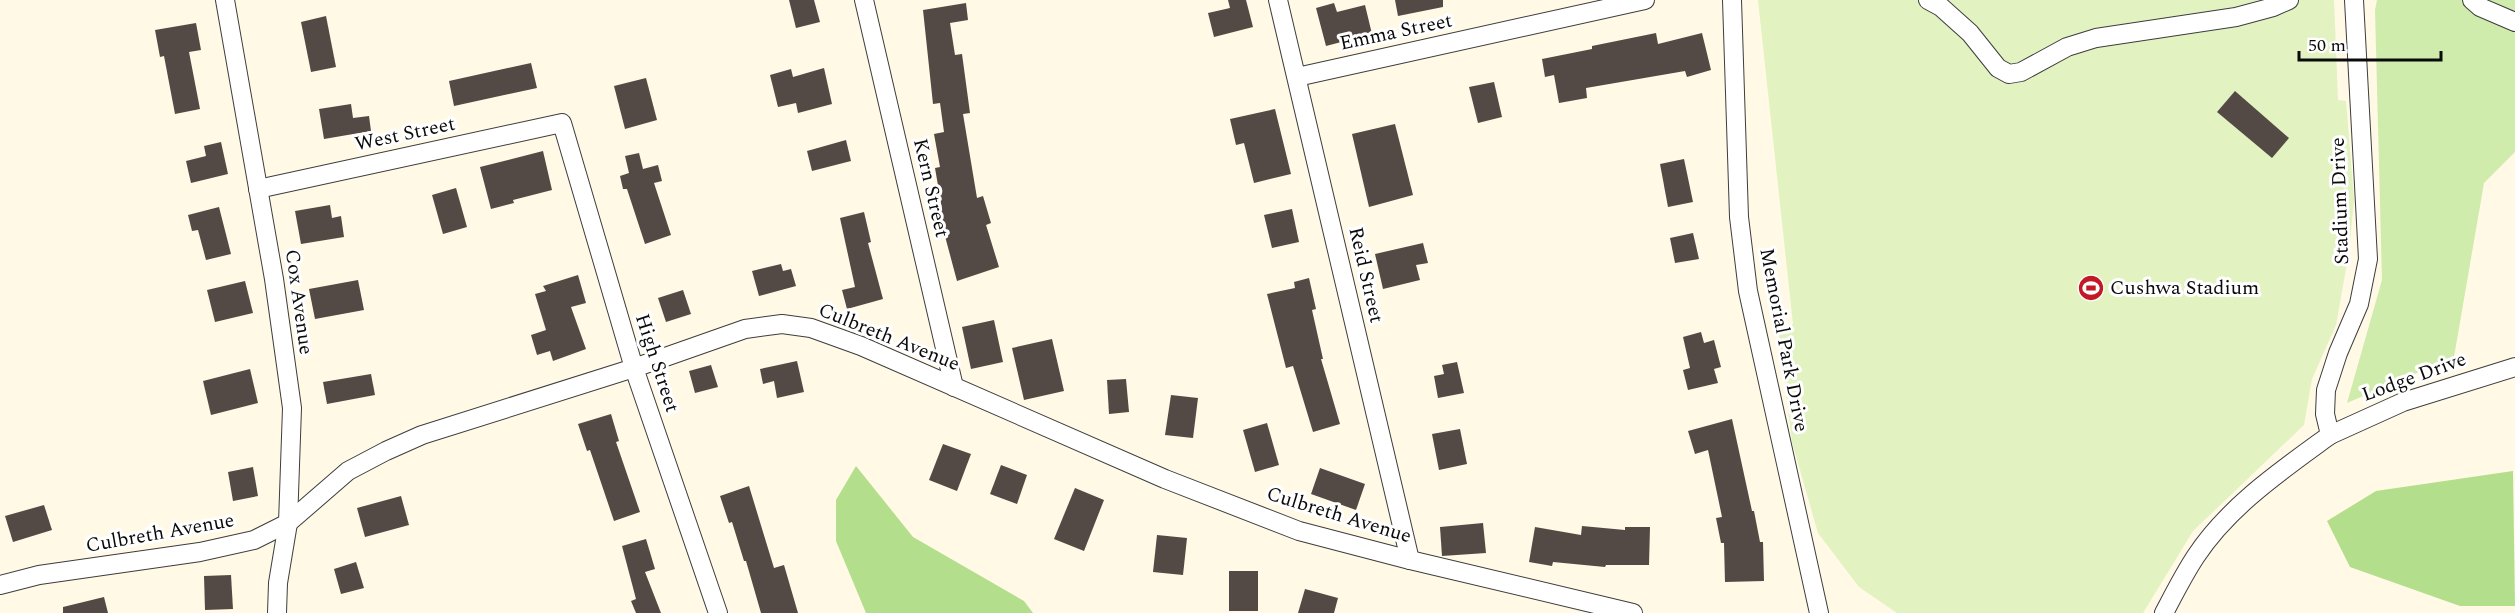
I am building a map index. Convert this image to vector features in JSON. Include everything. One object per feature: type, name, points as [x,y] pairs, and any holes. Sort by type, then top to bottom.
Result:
[{"type":"street","name":"Cox Avenue","points":[[225,0],[258,189],[292,408],[288,523],[278,583],[277,613]]},
{"type":"street","name":"Kern Street","points":[[864,0],[954,387]]},
{"type":"street","name":"Reid Street","points":[[1278,0],[1410,561]]},
{"type":"street","name":"Emma Street","points":[[1297,77],[1645,0]]},
{"type":"street","name":"Memorial Park Drive","points":[[1732,0],[1739,217],[1748,291],[1819,613]]},
{"type":"street","points":[[1928,0],[1941,7],[1970,33],[1998,68],[2009,74],[2021,72],[2067,47],[2096,38],[2236,17],[2289,0]]},
{"type":"street","name":"Stadium Drive","points":[[2330,435],[2325,414],[2325,390],[2359,304],[2368,260],[2354,0]]},
{"type":"street","points":[[2472,0],[2480,7],[2515,22]]},
{"type":"street","name":"West Street","points":[[258,189],[562,123]]},
{"type":"street","name":"High Street","points":[[562,123],[634,368],[718,613]]},
{"type":"street","name":"Culbreth Avenue","points":[[0,585],[39,575],[254,540],[288,523],[348,471],[422,435],[634,368],[745,329],[782,324],[811,328],[861,346],[1165,479],[1299,531],[1410,561],[1633,613]]},
{"type":"street","name":"Lodge Drive","points":[[2330,435],[2403,402],[2515,366]]},
{"type":"street","points":[[2164,613],[2196,555],[2226,518],[2273,476],[2330,435]]},
{"type":"green space","name":"Cushwa Stadium","points":[[1758,0],[2334,0],[2338,100],[2346,101],[2354,199],[2349,252],[2336,325],[2312,379],[2304,425],[2193,531],[2143,613],[1897,613],[1859,587],[1818,533],[1792,442],[1779,335],[1793,324]]},
{"type":"green space","points":[[2377,0],[2515,0],[2515,152],[2484,183],[2454,357],[2347,403],[2382,280],[2375,10]]},
{"type":"green space","points":[[856,466],[913,537],[1024,601],[1033,613],[866,613],[836,541],[836,500]]},
{"type":"green space","points":[[2513,471],[2515,606],[2460,606],[2350,567],[2327,521],[2376,491]]},
{"type":"building","points":[[789,0],[814,0],[820,22],[796,28]]},
{"type":"building","points":[[1228,0],[1246,0],[1253,27],[1214,37],[1208,13],[1230,8]]},
{"type":"building","points":[[1395,0],[1443,0],[1443,7],[1398,16]]},
{"type":"building","points":[[966,3],[968,20],[950,23],[955,55],[962,54],[970,113],[963,114],[977,198],[983,196],[991,223],[986,225],[999,267],[957,281],[938,210],[942,209],[935,168],[940,167],[934,134],[944,132],[940,103],[933,104],[923,10]]},
{"type":"building","points":[[1334,3],[1337,12],[1365,5],[1372,34],[1326,46],[1316,8]]},
{"type":"building","points":[[326,16],[336,67],[311,72],[301,22]]},
{"type":"building","points":[[196,23],[201,50],[189,52],[200,109],[175,114],[164,56],[160,57],[155,30]]},
{"type":"building","points":[[1656,33],[1658,44],[1702,33],[1711,70],[1687,77],[1685,71],[1586,88],[1587,98],[1559,103],[1554,75],[1545,77],[1542,59]]},
{"type":"building","points":[[531,63],[537,88],[454,106],[449,81]]},
{"type":"building","points":[[824,68],[832,104],[798,113],[796,103],[778,107],[770,75],[791,69],[793,77]]},
{"type":"building","points":[[646,78],[657,120],[625,129],[614,86]]},
{"type":"building","points":[[1494,82],[1502,117],[1478,123],[1469,87]]},
{"type":"building","points":[[2235,91],[2289,138],[2272,158],[2217,112]]},
{"type":"building","points":[[351,104],[353,118],[369,116],[371,131],[324,139],[319,109]]},
{"type":"building","points":[[1275,109],[1291,174],[1254,183],[1244,143],[1236,145],[1230,119]]},
{"type":"building","points":[[1395,124],[1413,195],[1369,207],[1352,134]]},
{"type":"building","points":[[846,140],[851,161],[812,171],[807,151]]},
{"type":"building","points":[[221,142],[228,174],[191,183],[186,161],[206,156],[204,146]]},
{"type":"building","points":[[543,151],[552,190],[513,200],[514,203],[491,209],[480,167]]},
{"type":"building","points":[[639,153],[643,169],[658,165],[662,181],[654,183],[671,235],[645,244],[627,189],[623,189],[620,176],[629,173],[625,156]]},
{"type":"building","points":[[1684,159],[1693,202],[1668,207],[1660,164]]},
{"type":"building","points":[[456,188],[467,227],[443,234],[432,195]]},
{"type":"building","points":[[330,205],[332,218],[341,216],[344,237],[301,244],[295,211]]},
{"type":"building","points":[[219,207],[231,254],[206,260],[198,230],[192,231],[188,215]]},
{"type":"building","points":[[1292,209],[1299,242],[1272,248],[1264,215]]},
{"type":"building","points":[[864,212],[871,242],[868,243],[883,299],[847,309],[842,290],[855,287],[840,218]]},
{"type":"building","points":[[1693,233],[1699,259],[1675,263],[1670,238]]},
{"type":"building","points":[[1423,243],[1428,263],[1416,265],[1420,280],[1383,289],[1375,254]]},
{"type":"building","points":[[781,264],[783,271],[791,269],[796,286],[759,296],[752,271]]},
{"type":"building","points":[[578,275],[586,303],[571,307],[586,349],[553,361],[550,351],[537,355],[531,335],[546,330],[535,294],[546,291],[543,286]]},
{"type":"building","points":[[1309,278],[1316,309],[1312,310],[1323,359],[1321,359],[1340,424],[1313,432],[1293,366],[1286,368],[1267,294],[1295,288],[1294,282]]},
{"type":"building","points":[[358,280],[364,310],[315,319],[309,289]]},
{"type":"building","points":[[245,281],[253,313],[215,322],[207,290]]},
{"type":"building","points":[[683,290],[691,314],[666,322],[658,298]]},
{"type":"building","points":[[994,320],[1003,362],[971,369],[962,327]]},
{"type":"building","points":[[1701,332],[1704,343],[1714,340],[1721,367],[1714,369],[1718,383],[1688,390],[1683,370],[1690,368],[1683,337]]},
{"type":"building","points":[[1052,339],[1064,391],[1024,400],[1012,348]]},
{"type":"building","points":[[797,361],[804,392],[777,398],[774,381],[763,384],[760,369]]},
{"type":"building","points":[[1457,362],[1464,393],[1438,398],[1434,376],[1444,374],[1442,365]]},
{"type":"building","points":[[711,365],[718,387],[695,393],[689,371]]},
{"type":"building","points":[[250,369],[258,403],[211,415],[203,381]]},
{"type":"building","points":[[371,374],[375,395],[327,404],[323,382]]},
{"type":"building","points":[[1126,379],[1129,412],[1109,414],[1107,380]]},
{"type":"building","points":[[1171,395],[1198,398],[1193,438],[1165,435]]},
{"type":"building","points":[[611,414],[619,441],[616,442],[640,512],[614,521],[590,450],[587,451],[578,424]]},
{"type":"building","points":[[1732,419],[1752,511],[1754,511],[1760,542],[1763,542],[1764,581],[1725,582],[1724,543],[1721,543],[1716,518],[1722,517],[1708,450],[1695,454],[1688,431]]},
{"type":"building","points":[[1267,423],[1279,465],[1255,472],[1243,430]]},
{"type":"building","points":[[1460,429],[1467,464],[1439,470],[1432,434]]},
{"type":"building","points":[[943,444],[971,454],[957,491],[929,480]]},
{"type":"building","points":[[1001,465],[1027,475],[1017,504],[990,494]]},
{"type":"building","points":[[253,467],[258,496],[233,501],[228,472]]},
{"type":"building","points":[[1320,468],[1365,484],[1356,510],[1311,494]]},
{"type":"building","points":[[749,486],[774,568],[784,565],[798,613],[761,613],[746,561],[744,561],[732,522],[729,523],[720,496]]},
{"type":"building","points":[[1075,488],[1104,500],[1084,551],[1054,539]]},
{"type":"building","points":[[401,496],[409,525],[365,537],[357,508]]},
{"type":"building","points":[[44,505],[52,530],[13,542],[5,516]]},
{"type":"building","points":[[1483,523],[1486,553],[1442,556],[1440,527]]},
{"type":"building","points":[[1582,526],[1625,530],[1625,527],[1650,527],[1649,565],[1606,565],[1605,567],[1553,562],[1552,566],[1529,562],[1535,527],[1581,535]]},
{"type":"building","points":[[1157,535],[1187,538],[1183,575],[1153,572]]},
{"type":"building","points":[[646,539],[655,569],[645,572],[661,613],[636,613],[631,601],[636,599],[622,546]]},
{"type":"building","points":[[356,562],[364,588],[341,594],[334,569]]},
{"type":"building","points":[[1229,571],[1258,571],[1258,611],[1229,611]]},
{"type":"building","points":[[231,575],[233,609],[205,610],[204,576]]},
{"type":"building","points":[[1305,589],[1338,598],[1334,613],[1298,613]]},
{"type":"building","points":[[104,597],[108,613],[63,613],[63,607]]},
{"type":"place","name":"Cushwa Stadium","points":[[2091,288]]}]
